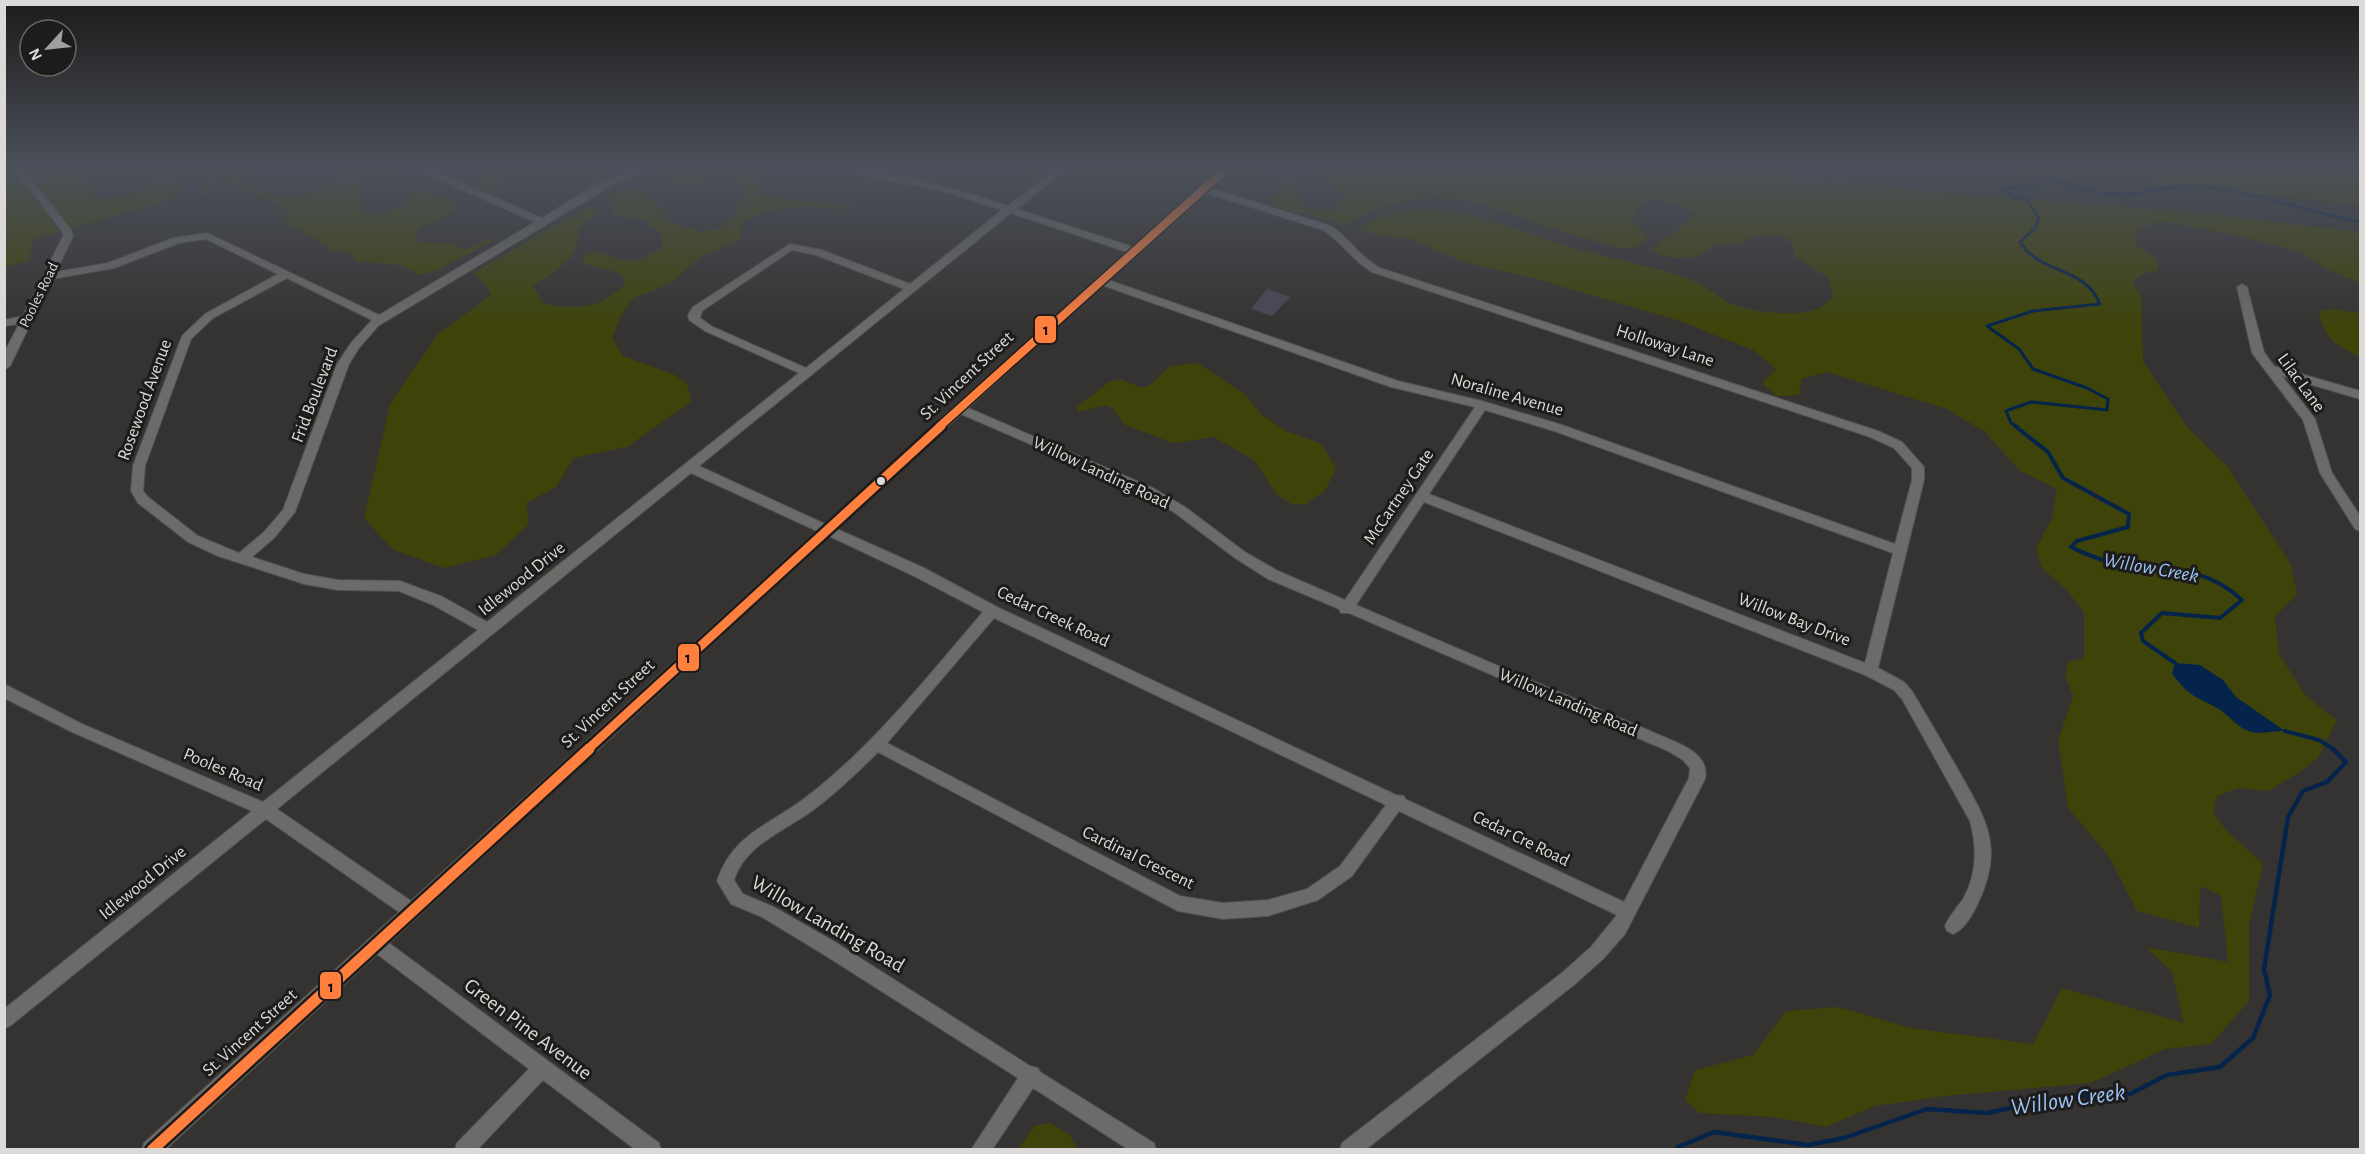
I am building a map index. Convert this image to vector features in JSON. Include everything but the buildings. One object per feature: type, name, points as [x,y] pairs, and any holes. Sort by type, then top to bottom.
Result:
[{"type":"street","name":"Pooles Road","points":[[4,366],[68,236],[60,222]]},
{"type":"street","name":"Frid Boulevard","points":[[241,559],[269,536],[289,512],[343,364],[354,346],[379,320],[543,222]]},
{"type":"street","name":"Idlewood Drive","points":[[4,1020],[692,468],[994,222]]},
{"type":"street","points":[[1048,222],[1135,251]]},
{"type":"street","name":"St. Vincent Street","points":[[151,1149],[826,530],[1168,222]]},
{"type":"street","name":"Holloway Lane","points":[[1308,222],[1327,228],[1341,238],[1358,261],[1376,270],[1886,439],[1906,451],[1918,467],[1918,480],[1870,671]]},
{"type":"street","points":[[50,276],[110,266],[177,240],[200,235],[213,237],[379,320]]},
{"type":"street","points":[[807,373],[710,329],[695,320],[694,315],[697,309],[790,247],[818,252],[912,288]]},
{"type":"street","name":"Rosewood Avenue","points":[[285,275],[209,316],[186,338],[136,479],[137,490],[151,508],[193,539],[241,559],[320,582],[400,586],[438,601],[489,630]]},
{"type":"street","name":"Noraline Avenue","points":[[1101,281],[1395,384],[1482,405],[1558,428],[1901,551]]},
{"type":"street","name":"Lilac Lane","points":[[2242,286],[2258,353],[2309,419],[2320,461],[2355,508],[2361,526]]},
{"type":"street","points":[[4,323],[28,319]]},
{"type":"street","points":[[2268,368],[2361,395]]},
{"type":"street","name":"McCartney Gate","points":[[1346,609],[1482,405]]},
{"type":"street","name":"Willow Landing Road","points":[[960,409],[1149,491],[1272,575],[1346,609],[1673,747],[1693,760],[1699,772],[1697,779],[1628,912],[1610,941],[1569,978],[1349,1149]]},
{"type":"street","name":"Cedar Creek Road","points":[[692,468],[919,572],[992,611],[1398,801]]},
{"type":"street","name":"Willow Bay Drive","points":[[1420,496],[1870,671],[1899,686],[1914,705],[1978,820],[1983,835],[1984,851],[1978,887],[1973,900],[1953,926]]},
{"type":"street","name":"Willow Landing Road","points":[[992,611],[876,744],[824,793],[739,854],[728,868],[725,881],[729,891],[737,899],[768,912],[829,948],[1032,1074],[1147,1149]]},
{"type":"street","name":"Pooles Road","points":[[4,690],[25,703],[77,728],[266,810],[412,911]]},
{"type":"street","name":"Cardinal Crescent","points":[[876,744],[1178,903],[1223,911],[1268,908],[1312,895],[1346,871],[1398,801]]},
{"type":"street","name":"Cedar Cre Road","points":[[1398,801],[1628,912]]},
{"type":"street","name":"Green Pine Avenue","points":[[377,944],[652,1149]]},
{"type":"street","points":[[464,1149],[542,1068]]},
{"type":"street","points":[[980,1149],[1032,1074]]},
{"type":"green space","points":[[5,222],[93,222],[34,239],[29,261],[5,267]]},
{"type":"green space","points":[[285,222],[433,222],[421,228],[415,238],[421,243],[451,243],[464,250],[489,238],[492,241],[439,270],[420,275],[401,265],[358,262],[348,252],[333,250]]},
{"type":"green space","points":[[561,222],[587,222],[578,230],[576,249],[571,257],[533,286],[544,304],[568,307],[588,306],[607,298],[626,283],[620,273],[582,263],[586,255],[597,251],[630,261],[653,254],[662,248],[661,234],[646,222],[671,222],[701,232],[721,228],[728,222],[745,222],[740,232],[742,239],[702,256],[670,283],[632,299],[621,316],[612,338],[623,356],[675,375],[687,384],[692,401],[627,447],[574,458],[556,487],[527,503],[528,525],[496,555],[444,568],[392,549],[364,518],[390,404],[437,335],[491,295],[486,285],[475,275],[477,271]]},
{"type":"green space","points":[[1335,222],[1352,222],[1347,225]]},
{"type":"green space","points":[[1372,222],[1496,222],[1573,248],[1683,277],[1734,305],[1757,311],[1806,312],[1815,310],[1833,297],[1829,278],[1795,256],[1792,243],[1779,235],[1753,237],[1743,243],[1715,245],[1697,257],[1676,258],[1659,255],[1653,250],[1687,222],[2273,222],[2360,232],[2360,283],[2329,270],[2295,250],[2238,236],[2174,223],[2153,222],[2136,233],[2136,245],[2156,258],[2159,270],[2146,273],[2132,281],[2141,296],[2143,361],[2186,426],[2227,466],[2290,563],[2297,594],[2275,616],[2279,654],[2307,697],[2337,720],[2318,758],[2297,774],[2268,791],[2239,788],[2217,796],[2213,811],[2218,819],[2229,833],[2263,864],[2249,924],[2249,1001],[2211,1044],[2165,1049],[2091,1083],[1945,1096],[1875,1106],[1826,1127],[1774,1117],[1699,1113],[1685,1100],[1695,1070],[1753,1055],[1786,1011],[1838,1007],[1911,1028],[2033,1044],[2062,988],[2184,1023],[2172,972],[2146,947],[2228,962],[2221,896],[2200,886],[2199,928],[2137,911],[2108,855],[2068,808],[2058,740],[2073,696],[2065,675],[2068,662],[2084,658],[2084,613],[2067,590],[2042,568],[2036,549],[2052,518],[2057,489],[2019,470],[1985,432],[1947,409],[1827,372],[1802,379],[1799,395],[1776,396],[1762,383],[1776,369],[1755,351],[1680,321],[1533,278],[1467,263],[1413,240],[1361,231],[1360,228]]},
{"type":"green space","points":[[1532,222],[1634,222],[1648,238],[1638,246],[1624,249]]},
{"type":"green space","points":[[2332,309],[2360,313],[2360,357],[2338,345],[2324,329],[2319,311]]},
{"type":"green space","points":[[1198,363],[1244,394],[1262,415],[1286,431],[1322,444],[1336,469],[1324,492],[1305,504],[1293,505],[1276,494],[1254,460],[1214,437],[1173,443],[1125,425],[1112,408],[1106,405],[1078,412],[1077,407],[1109,382],[1120,379],[1140,387],[1149,386],[1170,366]]},
{"type":"green space","points":[[1050,1123],[1069,1134],[1077,1149],[1018,1149],[1034,1126]]},
{"type":"water","points":[[2175,663],[2200,665],[2223,680],[2236,697],[2285,731],[2256,733],[2242,728],[2222,711],[2192,695],[2172,674]]},
{"type":"waterway","name":"Willow Creek","points":[[2018,427],[2011,423],[2006,411],[2031,402],[2107,410],[2108,399],[2087,388],[2033,369],[2019,349],[1987,326],[2033,311],[2100,304],[2084,283],[2040,261],[2020,242],[2035,228],[2037,222]]},
{"type":"waterway","name":"Willow Creek","points":[[2015,426],[2048,452],[2063,478],[2129,514],[2128,527],[2077,541],[2071,547],[2110,562],[2196,574],[2212,579],[2242,600],[2220,618],[2162,613],[2141,633],[2143,641],[2175,663]]},
{"type":"waterway","name":"Willow Creek","points":[[2285,731],[2319,740],[2335,750]]},
{"type":"waterway","name":"Willow Creek","points":[[1678,1150],[1678,1147],[1714,1132],[1808,1145],[1844,1138],[1927,1109],[1987,1113],[2056,1098],[2130,1094],[2167,1075],[2220,1067],[2253,1038],[2270,995],[2264,969],[2288,817],[2303,791],[2327,782],[2346,762],[2333,749]]},
{"type":"transit line","name":"1","points":[[152,1150],[1046,329],[1166,222]]}]
